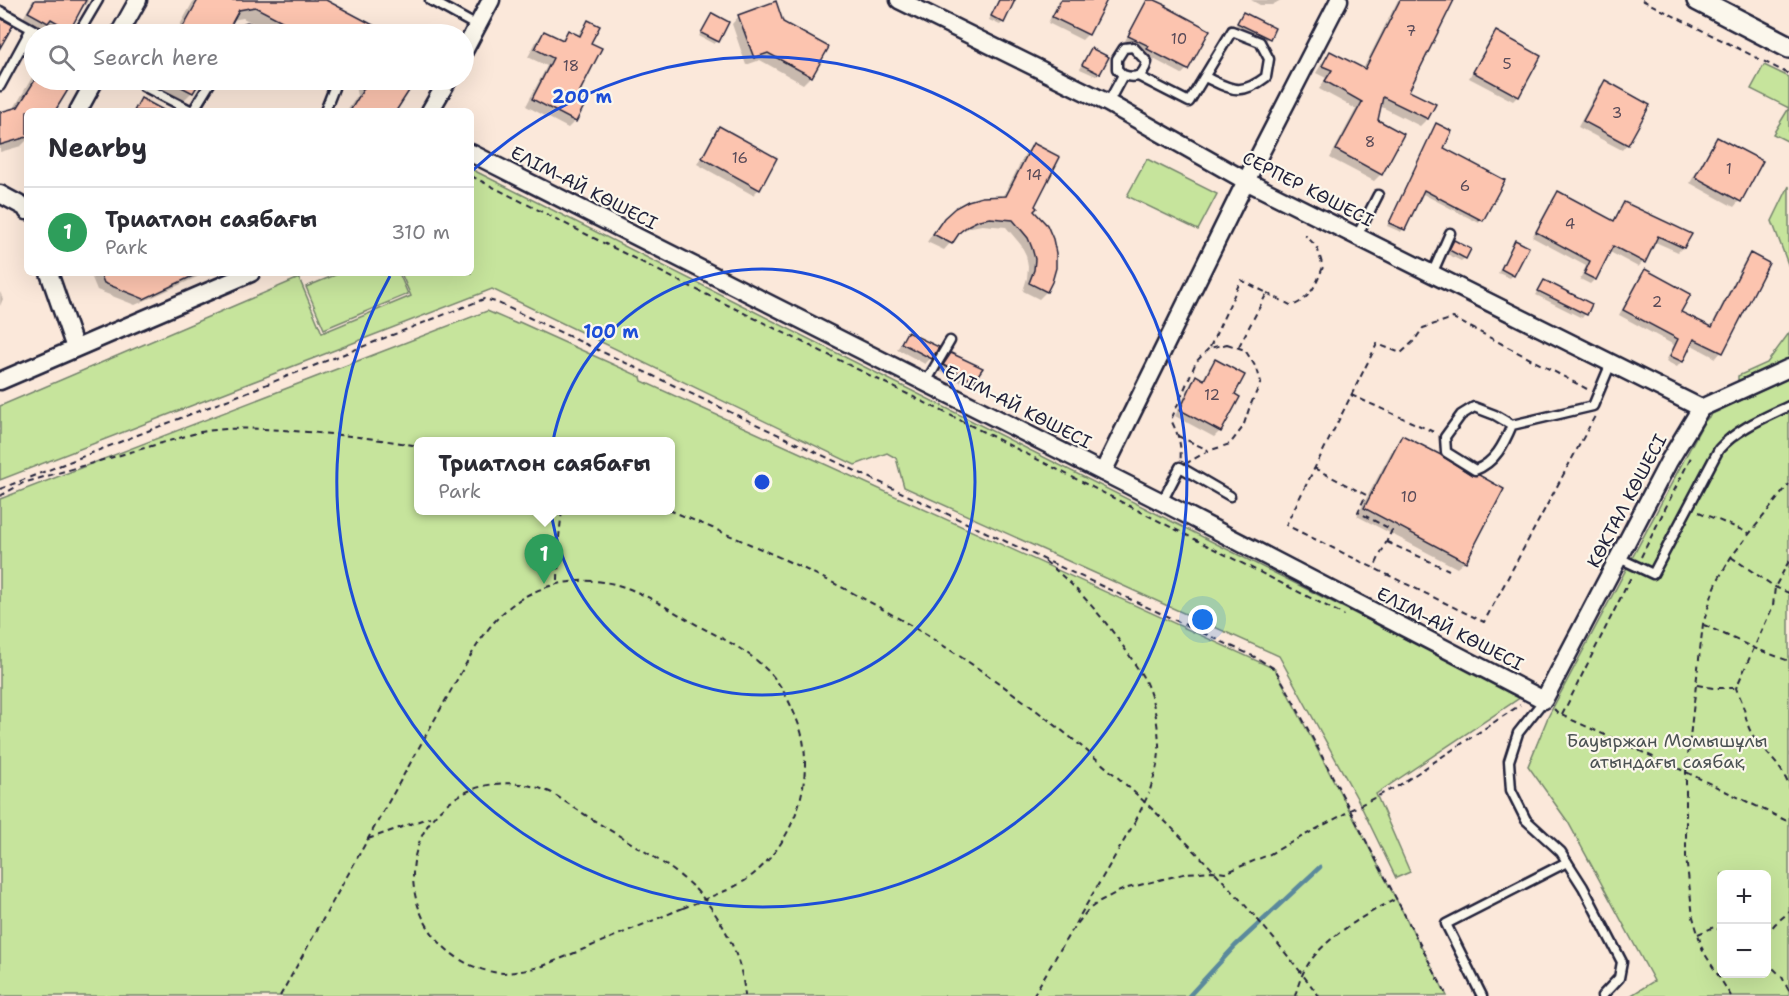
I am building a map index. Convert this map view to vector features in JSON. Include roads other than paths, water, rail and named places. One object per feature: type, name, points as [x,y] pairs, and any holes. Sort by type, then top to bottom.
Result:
[{"type":"street","points":[[125,24],[138,0]]},
{"type":"street","points":[[474,32],[491,0]]},
{"type":"street","name":"СЕРПЕР КӨШЕСІ","points":[[899,0],[1108,103],[1246,181],[1701,408]]},
{"type":"street","points":[[1103,472],[1246,181],[1339,0]]},
{"type":"street","points":[[1698,0],[1789,47]]},
{"type":"street","points":[[80,108],[90,90]]},
{"type":"street","points":[[432,108],[442,90]]},
{"type":"street","name":"ЕЛІМ-АЙ КӨШЕСІ","points":[[474,155],[1162,502],[1544,700]]},
{"type":"street","points":[[0,194],[24,206]]},
{"type":"street","points":[[50,276],[75,348]]},
{"type":"street","points":[[0,381],[245,276]]},
{"type":"street","points":[[1701,408],[1789,368]]},
{"type":"street","name":"КӨКТАЛ КӨШЕСІ","points":[[1544,700],[1669,461],[1701,408]]},
{"type":"lane","points":[[84,24],[98,0]]},
{"type":"lane","points":[[430,0],[473,24]]},
{"type":"lane","points":[[0,11],[24,25]]},
{"type":"lane","points":[[1138,76],[1189,102],[1232,31],[1260,42],[1269,60],[1266,77],[1254,86],[1237,90],[1205,77]]},
{"type":"lane","points":[[0,86],[24,42]]},
{"type":"lane","points":[[1133,47],[1147,62],[1145,69],[1133,78],[1123,75],[1117,69],[1117,59],[1124,48],[1133,47]]},
{"type":"lane","points":[[1108,103],[1123,75]]},
{"type":"lane","points":[[151,90],[186,108]]},
{"type":"lane","points":[[194,108],[206,90]]},
{"type":"lane","points":[[326,108],[333,90]]},
{"type":"lane","points":[[1357,236],[1378,195]]},
{"type":"lane","points":[[1432,274],[1450,233]]},
{"type":"lane","points":[[926,382],[950,341]]},
{"type":"lane","points":[[1512,425],[1504,443],[1487,466],[1476,470],[1446,452],[1445,437],[1461,415],[1474,407],[1512,425],[1593,406],[1611,363]]},
{"type":"lane","points":[[1619,558],[1653,574],[1719,449],[1747,427],[1789,406]]},
{"type":"lane","points":[[1162,502],[1180,467],[1230,496]]},
{"type":"lane","points":[[1544,700],[1518,733],[1509,761],[1511,790],[1526,820],[1561,852],[1583,887],[1622,962],[1619,978],[1602,996]]},
{"type":"lane","points":[[1482,996],[1446,924],[1567,862]]},
{"type":"waterway","points":[[1189,996],[1235,946],[1320,867]]},
{"type":"place","name":"Триатлон саябағы","points":[[544,584]]},
{"type":"park label","name":"Бауыржан Момышұлы атындағы саябақ","points":[[1667,751]]}]
